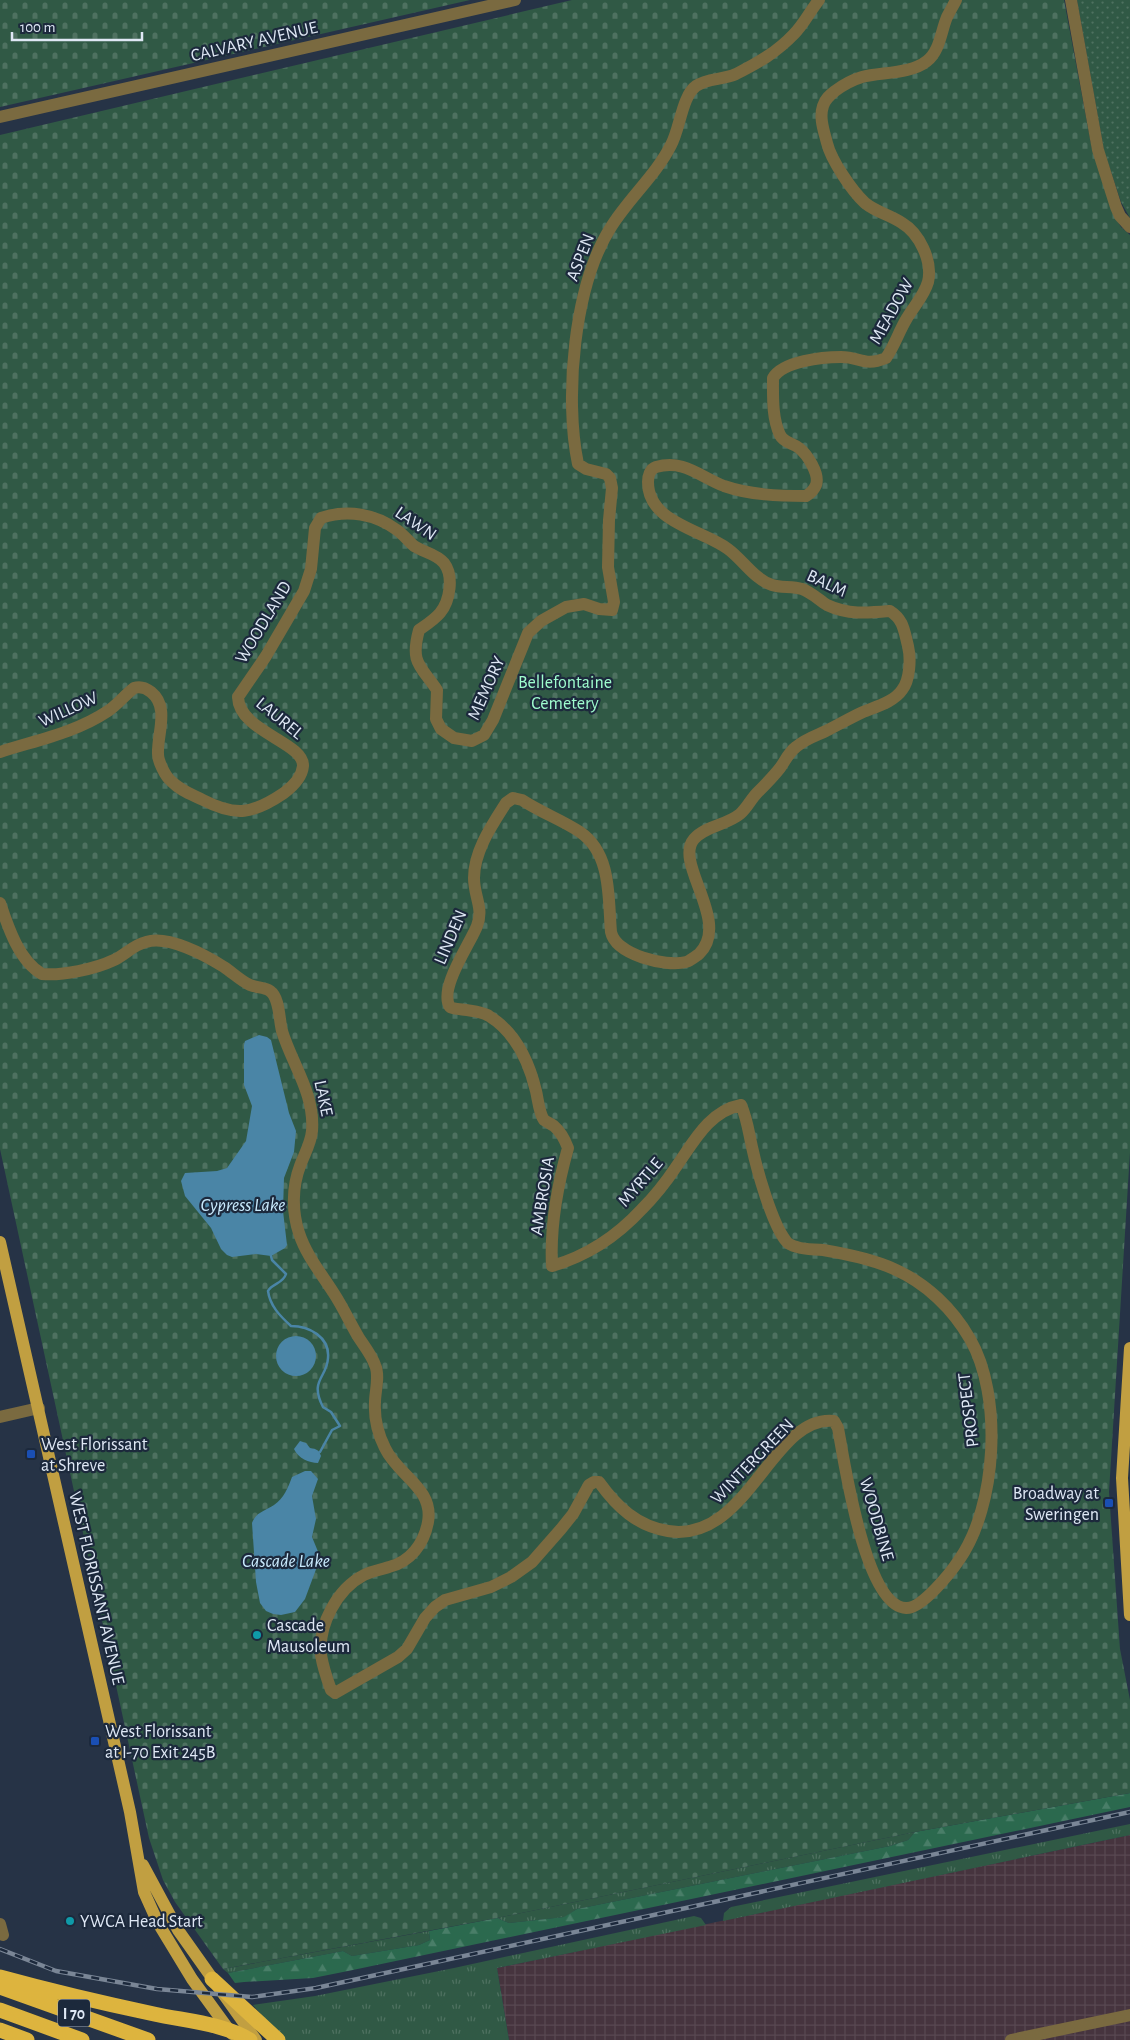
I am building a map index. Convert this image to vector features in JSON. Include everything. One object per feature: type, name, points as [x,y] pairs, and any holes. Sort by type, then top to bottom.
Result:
[{"type":"highway","points":[[0,1977],[250,2040]]},
{"type":"highway","points":[[212,1979],[236,2005],[278,2040]]},
{"type":"highway","name":"I 70","points":[[0,1987],[148,2040]]},
{"type":"highway","points":[[0,2010],[82,2040]]},
{"type":"highway","points":[[0,2030],[27,2040]]},
{"type":"main road","name":"WEST FLORISSANT AVENUE","points":[[0,1242],[39,1408],[138,1854],[144,1892],[158,1922],[192,1979],[233,2035]]},
{"type":"main road","points":[[1130,1348],[1126,1477],[1130,1615]]},
{"type":"main road","name":"WEST FLORISSANT AVENUE","points":[[138,1854],[178,1930],[212,1979]]},
{"type":"main road","points":[[236,2005],[256,2040]]},
{"type":"street","name":"CALVARY AVENUE","points":[[0,117],[515,0]]},
{"type":"street","name":"ASPEN","points":[[612,610],[614,602],[608,566],[608,520],[612,488],[610,478],[606,474],[586,470],[578,464],[574,435],[573,387],[577,335],[583,298],[593,264],[612,226],[658,166],[672,144],[686,99],[695,86],[732,76],[762,62],[796,32],[807,14],[819,0]]},
{"type":"street","name":"MEADOW","points":[[793,445],[781,437],[776,424],[773,378],[776,373],[791,365],[812,360],[843,357],[874,363],[886,358],[907,318],[922,296],[928,280],[928,263],[917,237],[904,224],[881,214],[865,202],[830,153],[821,116],[824,102],[845,84],[861,78],[901,71],[924,64],[933,55],[956,0]]},
{"type":"street","points":[[1070,0],[1098,150],[1116,207],[1120,216],[1130,227]]},
{"type":"street","name":"BALM","points":[[706,940],[708,919],[703,895],[690,863],[689,849],[694,839],[740,814],[770,781],[794,748],[809,737],[825,732],[895,697],[904,689],[907,676],[910,656],[899,617],[895,614],[890,611],[858,614],[846,612],[828,605],[804,590],[792,586],[773,586],[760,578],[727,548],[677,523],[660,510],[650,496],[648,483],[651,471],[655,467],[676,466],[694,470],[724,486],[758,494],[806,496],[813,491],[817,478],[806,454],[793,445]]},
{"type":"street","name":"LAWN","points":[[315,528],[321,518],[332,514],[361,514],[385,522],[399,531],[414,546],[443,562]]},
{"type":"street","name":"WOODLAND","points":[[238,701],[242,688],[266,656],[304,591],[311,569],[315,528]]},
{"type":"street","name":"MEMORY","points":[[443,562],[449,573],[446,601],[440,613],[419,630],[415,651],[418,666],[438,690],[436,719],[441,729],[454,738],[472,741],[484,735],[503,698],[528,632],[541,621],[566,607],[584,604],[599,609],[612,610]]},
{"type":"street","name":"WILLOW","points":[[0,752],[53,737],[83,725],[109,711],[134,688],[143,688]]},
{"type":"street","name":"LAUREL","points":[[143,688],[154,695],[158,701],[162,716],[158,756],[168,779],[182,791],[217,808],[233,812],[253,811],[271,802],[287,791],[299,779],[303,766],[300,757],[292,749],[251,722],[238,705],[238,701]]},
{"type":"street","name":"LINDEN","points":[[453,1010],[447,998],[449,987],[480,919],[480,908],[474,880],[475,866],[493,824],[506,802],[513,798],[522,800],[579,832],[599,852],[606,875],[612,939],[627,951],[655,961],[687,962],[698,954],[704,947],[706,940]]},
{"type":"street","name":"LAKE","points":[[0,903],[15,940],[35,970],[42,974],[60,974],[94,967],[117,959],[134,946],[147,941],[161,940],[182,946],[202,955],[251,985],[268,990],[274,994],[285,1040],[304,1083],[311,1115],[310,1140],[298,1169],[294,1187],[296,1223],[308,1256],[342,1306],[376,1366],[375,1405],[380,1438],[396,1465],[421,1491],[428,1502],[429,1512],[428,1526],[423,1540],[416,1551],[405,1561],[362,1576],[348,1586],[331,1611],[324,1626],[321,1643],[321,1657],[331,1690],[335,1693],[398,1657],[407,1649],[425,1618],[435,1607],[456,1596],[491,1587],[532,1562],[562,1529],[573,1514],[589,1484],[594,1482]]},
{"type":"street","name":"AMBROSIA","points":[[453,1010],[478,1010],[489,1015],[510,1035],[521,1049],[533,1077],[544,1119],[556,1128],[566,1142],[568,1148],[557,1190],[553,1220],[552,1266]]},
{"type":"street","name":"MYRTLE","points":[[552,1266],[587,1253],[614,1235],[642,1210],[704,1127],[724,1112],[741,1106],[764,1191],[787,1243]]},
{"type":"street","name":"PROSPECT","points":[[787,1243],[798,1248],[832,1252],[869,1260],[894,1269],[920,1283],[940,1300],[955,1317],[970,1340],[980,1361],[987,1389],[991,1443],[989,1485],[980,1518],[972,1540],[943,1581],[911,1608]]},
{"type":"street","points":[[0,1417],[39,1408]]},
{"type":"street","name":"WINTERGREEN","points":[[594,1482],[599,1482],[609,1498],[637,1521],[658,1530],[676,1533],[696,1531],[713,1524],[728,1513],[774,1458],[798,1434],[815,1423],[826,1420],[834,1421]]},
{"type":"street","name":"WOODBINE","points":[[834,1421],[838,1428],[852,1504],[862,1543],[876,1577],[894,1604],[904,1608],[911,1608]]},
{"type":"street","points":[[1011,2040],[1130,2016]]},
{"type":"shaded area","points":[[1130,1835],[1130,2040],[509,2040],[497,1968]]},
{"type":"green space","points":[[0,0],[470,0],[0,107]]},
{"type":"green space","name":"Bellefontaine Cemetery","points":[[572,0],[1064,0],[1092,149],[1114,216],[1121,227],[1130,235],[1130,1152],[1109,1492],[1120,1649],[1130,1700],[1130,1793],[915,1832],[497,1918],[223,1969],[175,1902],[163,1880],[149,1838],[0,1149],[0,135]]},
{"type":"green space","points":[[1077,0],[1130,0],[1130,218],[1121,202],[1104,151]]},
{"type":"green space","points":[[1130,1793],[1130,1807],[313,1978],[235,1983],[228,1973],[343,1951],[352,1956],[419,1945],[430,1940],[429,1931],[497,1918],[509,1923],[564,1917],[577,1909],[890,1846],[908,1840],[915,1832]]},
{"type":"green space","points":[[1130,1824],[1130,1835],[723,1921],[724,1913],[731,1907]]},
{"type":"green space","points":[[915,1832],[908,1840],[890,1846],[577,1909],[565,1917],[509,1923],[497,1918]]},
{"type":"green space","points":[[694,1916],[701,1918],[706,1925],[497,1968],[509,2040],[284,2040],[253,2005],[315,1996],[454,1968]]},
{"type":"green space","points":[[429,1931],[430,1940],[419,1945],[352,1956],[343,1951],[228,1973],[223,1969]]},
{"type":"water","name":"Cypress Lake","points":[[259,1035],[271,1040],[289,1113],[296,1131],[294,1152],[284,1178],[283,1211],[287,1245],[271,1256],[256,1254],[232,1257],[221,1249],[211,1228],[185,1196],[181,1181],[185,1173],[217,1171],[227,1168],[246,1141],[252,1106],[244,1085],[244,1045],[245,1041]]},
{"type":"water","points":[[296,1336],[310,1342],[316,1356],[310,1370],[296,1376],[282,1370],[276,1356],[282,1342]]},
{"type":"water","points":[[300,1441],[318,1451],[321,1456],[318,1463],[311,1462],[298,1455],[294,1449]]},
{"type":"water","name":"Cascade Lake","points":[[305,1471],[311,1471],[318,1479],[312,1496],[316,1519],[312,1537],[319,1554],[318,1564],[305,1599],[295,1612],[281,1615],[273,1614],[266,1611],[260,1603],[256,1582],[252,1523],[258,1514],[274,1505],[283,1496],[292,1477]]},
{"type":"waterway","points":[[271,1256],[272,1260],[286,1274],[282,1280],[268,1291],[273,1306],[291,1326],[305,1328],[317,1334],[326,1344],[328,1351],[327,1365],[318,1385],[319,1398],[323,1407],[331,1412],[340,1426],[332,1430],[320,1452]]},
{"type":"railway","points":[[0,1949],[56,1971],[157,1989],[252,1997],[316,1988],[1130,1812]]},
{"type":"place","name":"West Florissant at Shreve","points":[[31,1454]]},
{"type":"place","name":"Broadway at Sweringen","points":[[1109,1503]]},
{"type":"place","name":"Cascade Mausoleum","points":[[257,1635]]},
{"type":"place","name":"West Florissant at I-70 Exit 245B","points":[[95,1741]]},
{"type":"place","name":"YWCA Head Start","points":[[70,1921]]}]
